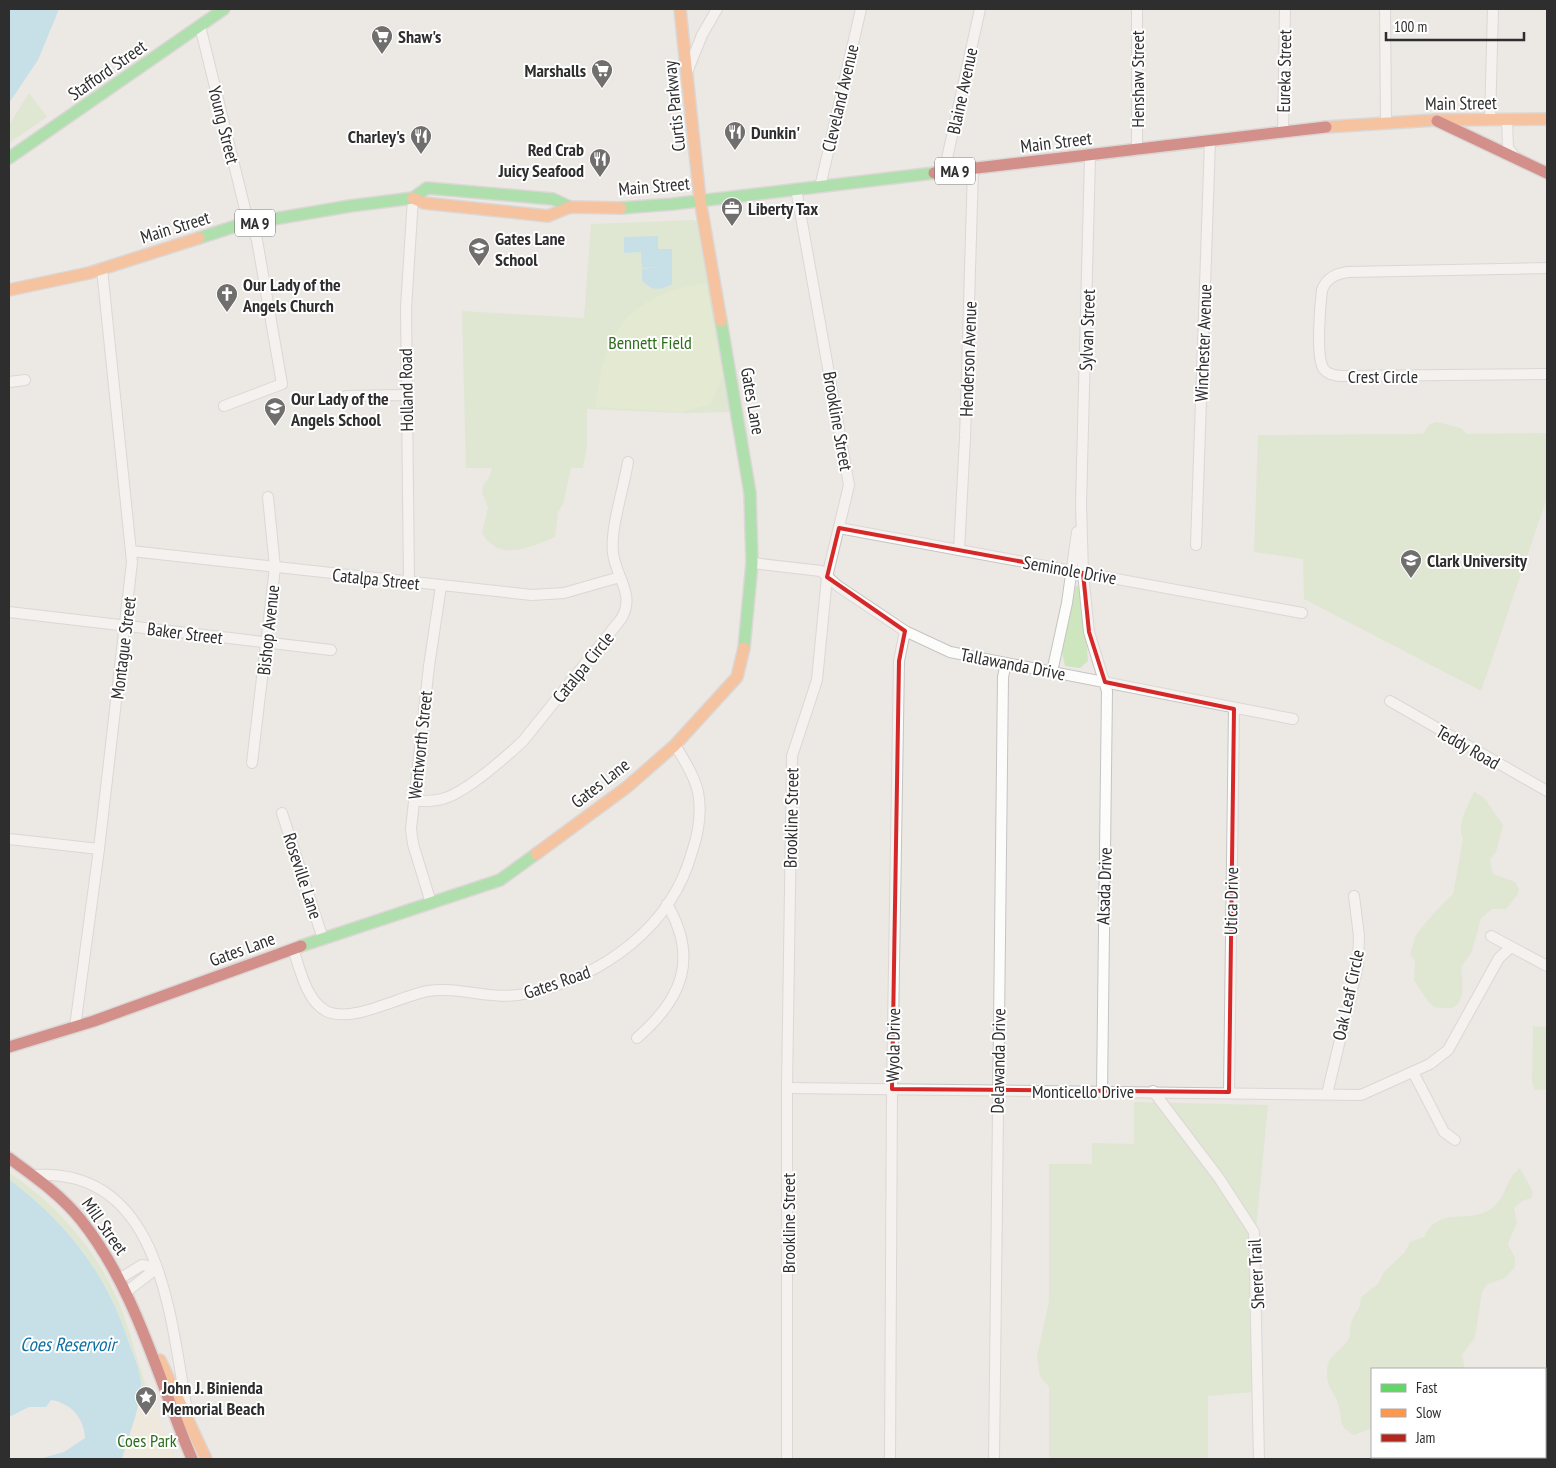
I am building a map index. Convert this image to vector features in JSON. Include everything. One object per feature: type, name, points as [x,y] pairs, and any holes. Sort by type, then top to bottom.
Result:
[{"type":"main road","name":"Stafford Street","points":[[9,158],[224,9]]},
{"type":"main road","name":"Curtis Parkway","points":[[680,9],[688,70],[700,200]]},
{"type":"main road","name":"Main Street","points":[[412,198],[424,203],[449,204],[548,216],[570,207],[629,208],[1090,156],[1283,132],[1435,120],[1547,119]]},
{"type":"main road","points":[[1435,120],[1547,173]]},
{"type":"main road","points":[[1490,120],[1488,140],[1491,145]]},
{"type":"main road","name":"Main Street","points":[[9,290],[102,269],[239,226],[331,209],[412,198],[427,188],[448,188],[553,199],[570,207]]},
{"type":"main road","name":"Gates Lane","points":[[10,1045],[75,1027],[293,949],[500,880],[627,787],[675,745],[704,710],[731,684],[739,672],[743,657],[752,562],[748,473],[700,200]]},
{"type":"main road","name":"Mill Street","points":[[9,1158],[34,1175],[69,1205],[103,1251],[126,1292],[145,1336],[154,1369],[192,1459]]},
{"type":"main road","name":"Mill Street","points":[[145,1336],[161,1362],[206,1459]]},
{"type":"street","points":[[688,70],[702,36],[717,9]]},
{"type":"street","name":"Cleveland Avenue","points":[[820,187],[861,9]]},
{"type":"street","name":"Blaine Avenue","points":[[944,172],[980,9]]},
{"type":"street","name":"Henshaw Street","points":[[1137,9],[1137,150]]},
{"type":"street","name":"Eureka Street","points":[[1283,132],[1285,9]]},
{"type":"street","points":[[1385,9],[1386,123]]},
{"type":"street","points":[[1490,120],[1492,9]]},
{"type":"street","name":"Young Street","points":[[200,26],[250,224],[257,240],[282,384],[224,406]]},
{"type":"street","points":[[1507,120],[1508,148],[1516,158]]},
{"type":"street","name":"Winchester Avenue","points":[[1196,545],[1210,141]]},
{"type":"street","name":"Sylvan Street","points":[[1090,156],[1081,504],[1083,574],[1089,632],[1105,682]]},
{"type":"street","name":"Henderson Avenue","points":[[959,550],[966,428],[973,169]]},
{"type":"street","name":"Brookline Street","points":[[787,1459],[787,1088],[792,756],[816,680],[828,577],[849,485],[796,189]]},
{"type":"street","name":"Holland Road","points":[[409,583],[406,308],[412,198]]},
{"type":"street","name":"Crest Circle","points":[[1547,268],[1338,273],[1328,279],[1322,290],[1320,355],[1326,371],[1340,376],[1547,374]]},
{"type":"street","name":"Montague Street","points":[[75,1027],[99,849],[131,571],[131,551],[102,269]]},
{"type":"street","points":[[9,382],[25,380]]},
{"type":"street","points":[[346,396],[406,395]]},
{"type":"street","name":"Catalpa Circle","points":[[414,801],[436,801],[451,796],[523,741],[622,619],[626,612],[628,597],[615,562],[613,543],[628,462]]},
{"type":"street","name":"Bishop Avenue","points":[[252,763],[275,567],[268,497]]},
{"type":"street","name":"Sylvan Street","points":[[1052,672],[1072,571],[1081,504]]},
{"type":"street","name":"Seminole Drive","points":[[839,528],[1302,613]]},
{"type":"street","name":"Catalpa Street","points":[[131,551],[409,583],[544,595],[564,593],[620,577]]},
{"type":"street","name":"Tallawanda Drive","points":[[752,562],[821,571],[905,631],[950,652],[1294,720]]},
{"type":"street","name":"Wentworth Street","points":[[431,903],[412,834],[414,801],[441,586]]},
{"type":"street","name":"Baker Street","points":[[9,612],[331,650]]},
{"type":"street","name":"Wyola Drive","points":[[890,1459],[892,1089],[899,661],[905,631]]},
{"type":"street","name":"Delawanda Drive","points":[[994,1459],[1000,793],[1003,676],[1006,663]]},
{"type":"street","name":"Alsada Drive","points":[[1102,1091],[1108,694],[1105,682]]},
{"type":"street","name":"Teddy Road","points":[[1390,701],[1547,791]]},
{"type":"street","name":"Utica Drive","points":[[1229,1092],[1234,709]]},
{"type":"street","name":"Gates Road","points":[[293,949],[309,992],[323,1009],[338,1015],[357,1013],[401,998],[432,991],[489,996],[516,996],[558,986],[597,969],[631,945],[648,929],[681,883],[690,861],[699,812],[697,787],[675,745]]},
{"type":"street","name":"Roseville Lane","points":[[282,813],[323,939]]},
{"type":"street","points":[[9,839],[99,849]]},
{"type":"street","name":"Oak Leaf Circle","points":[[1327,1094],[1358,966],[1359,936],[1354,896]]},
{"type":"street","points":[[637,1038],[663,1013],[673,998],[681,976],[684,943],[677,922],[667,904]]},
{"type":"street","points":[[1491,936],[1547,966]]},
{"type":"street","name":"Monticello Drive","points":[[787,1088],[1363,1095],[1430,1064],[1448,1050],[1499,958],[1511,947]]},
{"type":"street","points":[[1413,1072],[1444,1132],[1455,1140]]},
{"type":"street","name":"Sherer Trail","points":[[1153,1091],[1224,1185],[1254,1232],[1260,1459]]},
{"type":"street","points":[[34,1175],[58,1174],[75,1177],[94,1185],[114,1197],[133,1220],[157,1268],[167,1299],[190,1425]]},
{"type":"street","points":[[119,1279],[142,1265],[157,1268]]},
{"type":"street","points":[[126,1292],[157,1268]]},
{"type":"highlighted area","points":[[839,528],[1083,573],[1089,632],[1105,682],[1234,709],[1229,1092],[892,1089],[899,661],[905,631],[827,577]]},
{"type":"green space","points":[[29,93],[47,117],[9,143],[9,125]]},
{"type":"green space","name":"Bennett Field","points":[[694,220],[697,222],[732,412],[685,413],[587,409],[587,446],[583,468],[571,468],[563,504],[558,512],[555,537],[516,550],[497,548],[482,533],[488,508],[482,492],[492,468],[466,468],[462,311],[584,318],[591,224]]},
{"type":"green space","points":[[706,283],[723,376],[711,404],[682,412],[596,407],[599,380],[605,357],[613,338],[624,321],[639,307],[657,297],[679,289]]},
{"type":"green space","name":"Clark University","points":[[1437,422],[1461,428],[1467,434],[1547,433],[1547,498],[1481,691],[1304,599],[1303,559],[1254,552],[1258,435],[1423,434],[1430,424]]},
{"type":"green space","points":[[1076,585],[1082,590],[1088,661],[1080,668],[1065,666],[1062,652]]},
{"type":"green space","points":[[1474,791],[1485,799],[1503,825],[1496,852],[1490,860],[1493,874],[1515,882],[1519,889],[1518,894],[1506,909],[1492,909],[1481,918],[1472,951],[1461,967],[1463,988],[1460,1001],[1451,1008],[1437,1008],[1427,1001],[1414,980],[1415,961],[1410,954],[1416,935],[1453,894],[1463,839],[1461,833],[1462,821]]},
{"type":"green space","points":[[1533,1026],[1547,1027],[1547,1089],[1535,1090],[1532,1081]]},
{"type":"green space","points":[[1134,1102],[1268,1105],[1251,1280],[1253,1392],[1208,1396],[1208,1459],[1049,1459],[1049,1387],[1040,1376],[1037,1357],[1049,1301],[1049,1164],[1092,1164],[1092,1143],[1134,1144]]},
{"type":"green space","points":[[1520,1168],[1533,1192],[1531,1198],[1522,1201],[1514,1208],[1517,1222],[1508,1244],[1515,1258],[1515,1267],[1505,1278],[1487,1284],[1482,1292],[1475,1337],[1462,1355],[1465,1368],[1371,1368],[1371,1428],[1354,1435],[1349,1432],[1342,1424],[1338,1403],[1327,1380],[1327,1368],[1331,1358],[1348,1340],[1351,1323],[1359,1308],[1361,1297],[1378,1284],[1384,1272],[1405,1252],[1410,1242],[1424,1237],[1430,1227],[1437,1221],[1445,1218],[1472,1216],[1491,1209],[1500,1199],[1515,1172]]},
{"type":"green space","name":"Coes Park","points":[[9,1173],[28,1186],[62,1217],[92,1253],[104,1273],[124,1316],[149,1396],[175,1459],[122,1459],[141,1391],[137,1364],[126,1334],[106,1288],[80,1248],[48,1212],[9,1179]]},
{"type":"sand","name":"John J. Binienda Memorial Beach","points":[[139,1398],[150,1398],[175,1459],[122,1459]]},
{"type":"water","points":[[9,9],[59,9],[38,60],[9,103]]},
{"type":"water","points":[[658,236],[658,249],[672,249],[672,284],[656,289],[642,280],[642,269],[659,267],[642,268],[641,252],[624,253],[624,237]]},
{"type":"water","name":"Coes Reservoir","points":[[9,1179],[48,1212],[80,1248],[105,1288],[126,1334],[137,1364],[141,1391],[122,1459],[39,1459],[64,1452],[85,1438],[79,1418],[65,1404],[51,1400],[46,1407],[29,1407],[9,1417]]},
{"type":"traffic: fast","points":[[9,158],[224,9]]},
{"type":"traffic: fast","points":[[621,208],[673,204],[934,173]]},
{"type":"traffic: fast","points":[[199,238],[239,225],[350,206],[413,198],[427,188],[553,199],[570,207]]},
{"type":"traffic: fast","points":[[721,321],[750,493],[752,563],[744,648]]},
{"type":"traffic: fast","points":[[301,946],[500,880],[536,854]]},
{"type":"traffic: slow","points":[[680,9],[700,200],[721,321]]},
{"type":"traffic: slow","points":[[1326,127],[1435,120],[1547,119]]},
{"type":"traffic: slow","points":[[413,198],[424,203],[548,216],[570,207],[621,208]]},
{"type":"traffic: slow","points":[[9,290],[89,273],[199,238]]},
{"type":"traffic: slow","points":[[536,854],[627,787],[675,745],[737,677],[744,648]]},
{"type":"traffic: slow","points":[[160,1360],[206,1459]]},
{"type":"traffic: jam","points":[[1437,121],[1547,173]]},
{"type":"traffic: jam","points":[[934,173],[1326,127]]},
{"type":"traffic: jam","points":[[9,1047],[94,1021],[301,946]]},
{"type":"traffic: jam","points":[[9,1158],[65,1202],[81,1220],[100,1247],[117,1275],[131,1305],[192,1459]]},
{"type":"place","name":"Shaw's","points":[[382,55]]},
{"type":"place","name":"Marshalls","points":[[602,89]]},
{"type":"place","name":"Dunkin'","points":[[735,151]]},
{"type":"place","name":"Charley's","points":[[421,155]]},
{"type":"place","name":"Red Crab Juicy Seafood","points":[[600,178]]},
{"type":"place","name":"Liberty Tax","points":[[732,227]]},
{"type":"place","name":"Gates Lane School","points":[[479,267]]},
{"type":"place","name":"Our Lady of the Angels Church","points":[[227,313]]},
{"type":"place","name":"Our Lady of the Angels School","points":[[275,427]]},
{"type":"place","name":"Clark University","points":[[1411,579]]},
{"type":"place","name":"John J. Binienda Memorial Beach","points":[[146,1416]]}]
